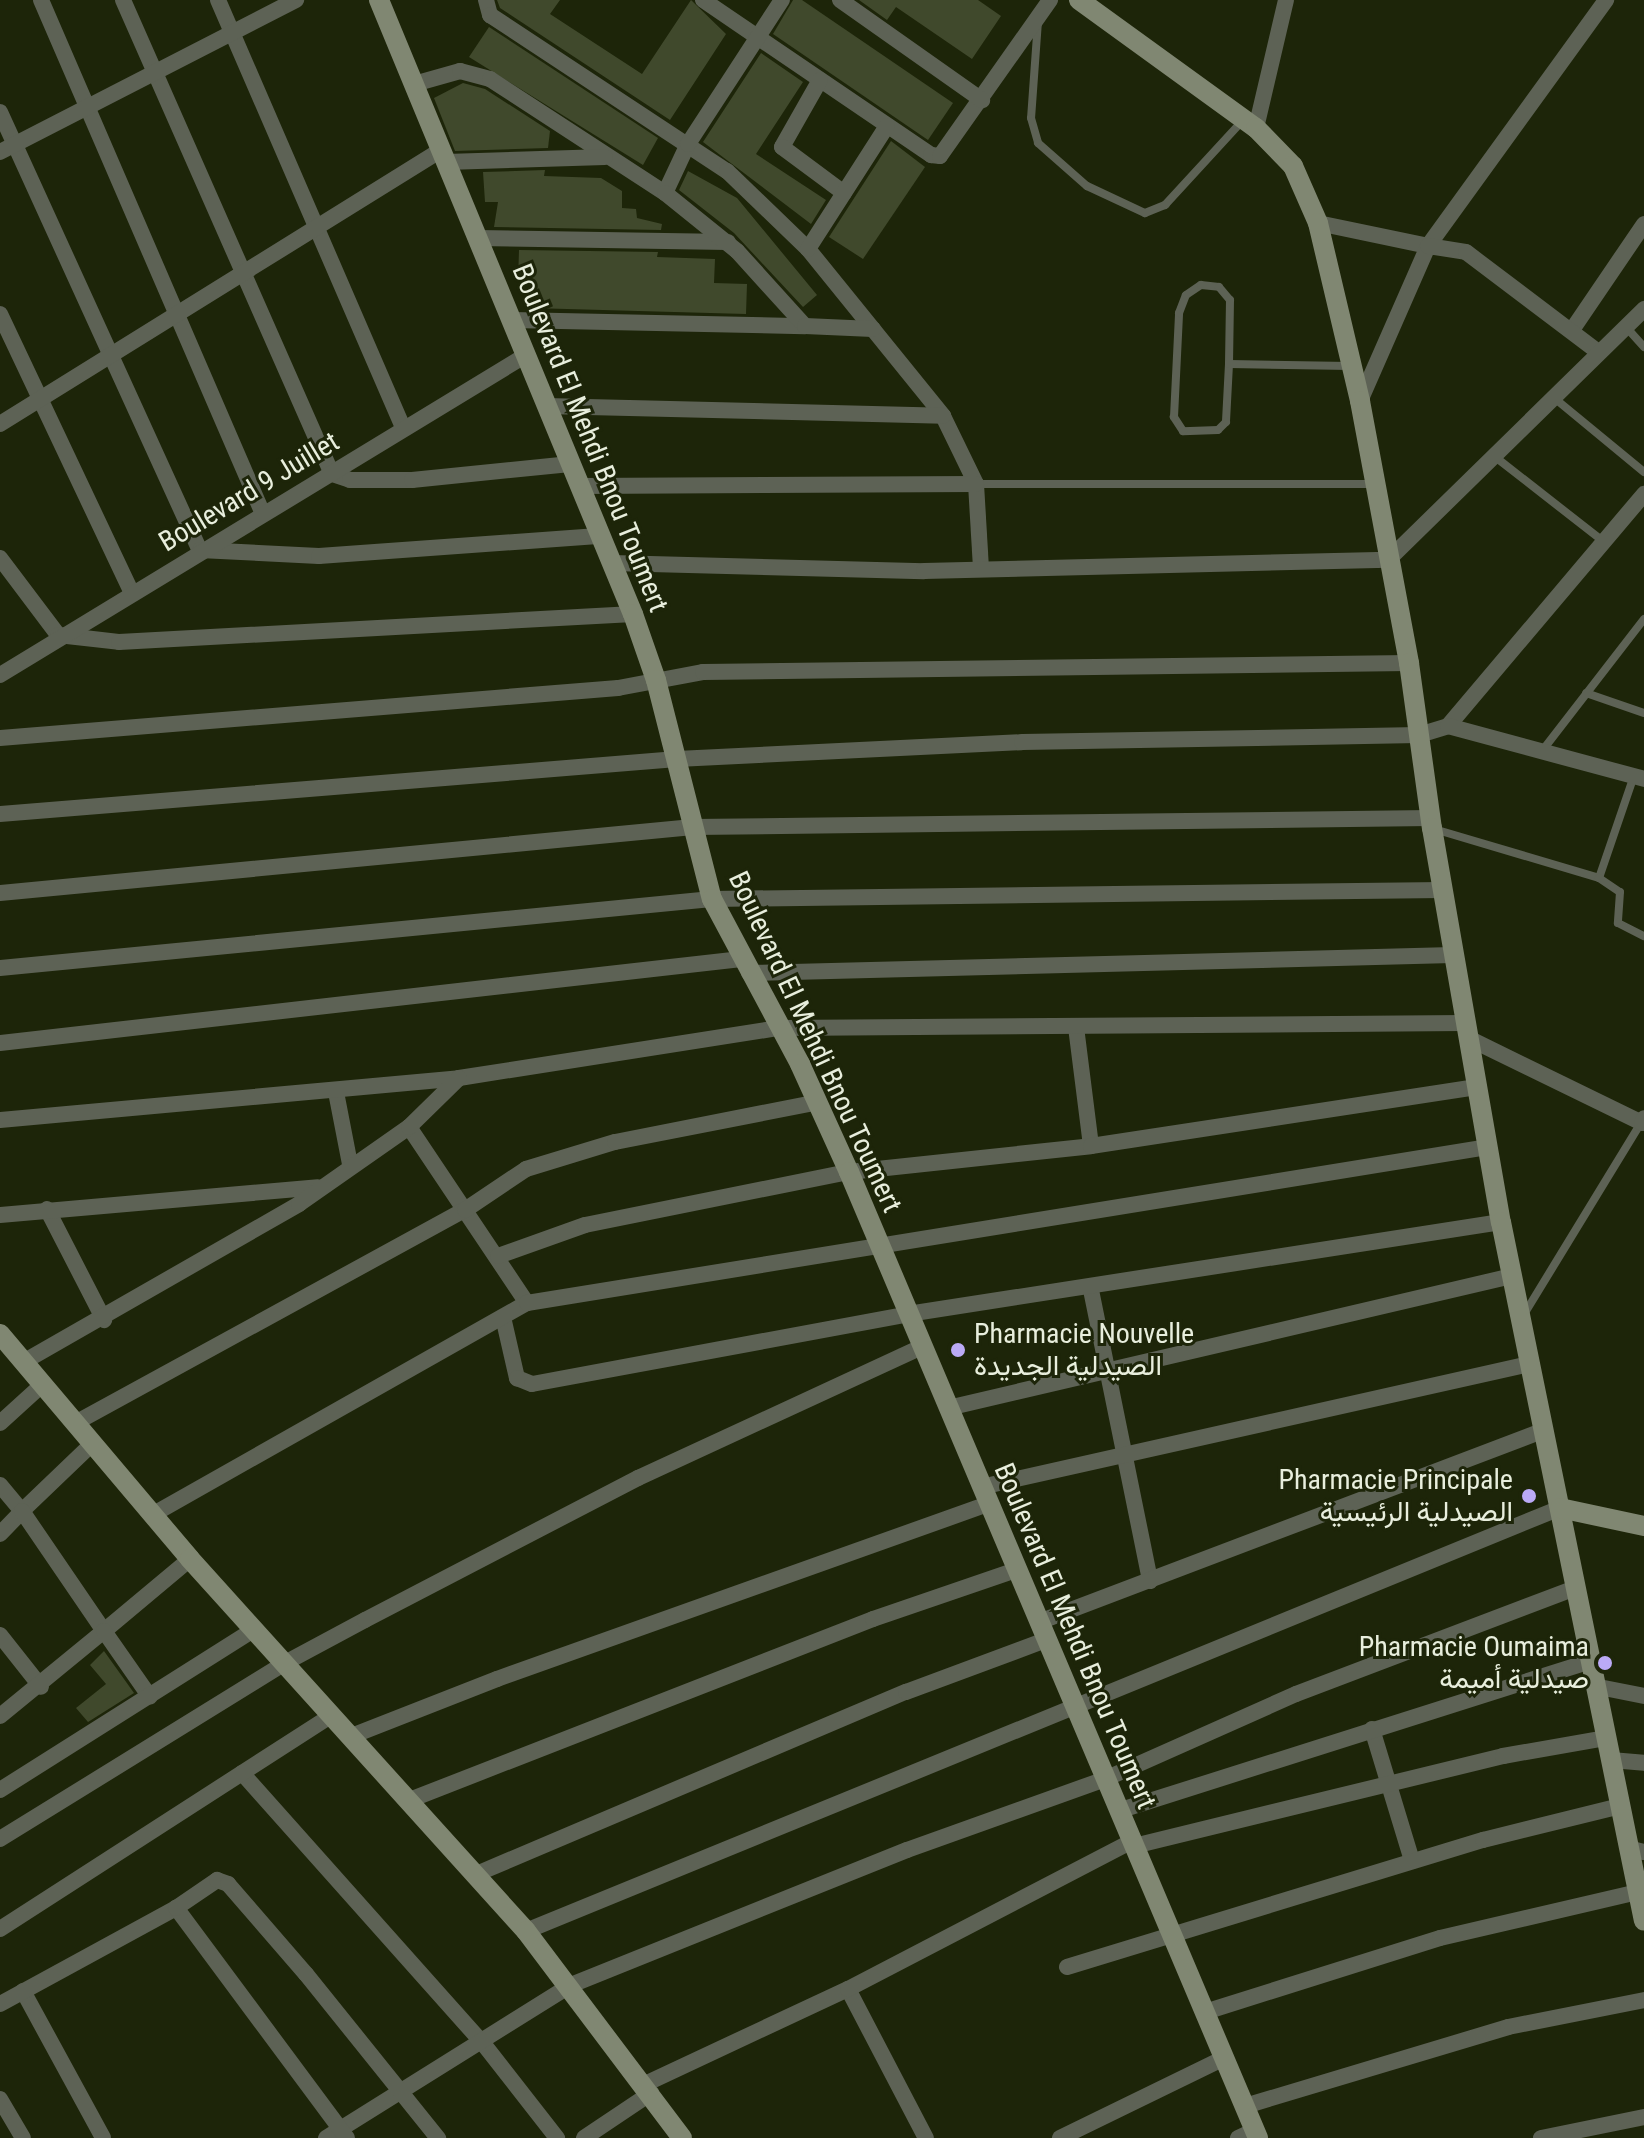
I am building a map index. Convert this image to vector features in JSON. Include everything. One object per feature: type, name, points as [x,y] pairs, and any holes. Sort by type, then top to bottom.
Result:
[{"type":"street","points":[[41,0],[263,514]]},
{"type":"street","points":[[123,0],[241,275],[332,474],[350,480],[412,480],[570,464]]},
{"type":"street","points":[[218,0],[403,428]]},
{"type":"street","points":[[7,148],[87,111],[232,30],[296,0]]},
{"type":"street","name":"Boulevard El Mehdi Bnou Toumert","points":[[379,0],[633,614],[656,680],[712,899],[818,1102],[849,1172],[1118,1811],[1176,1937],[1245,2106],[1250,2135]]},
{"type":"street","points":[[486,0],[490,15],[688,144],[753,192],[808,249],[943,416],[976,484],[981,568]]},
{"type":"street","points":[[703,0],[887,126],[940,156],[1050,0]]},
{"type":"street","points":[[665,193],[688,144],[782,0]]},
{"type":"street","points":[[840,0],[982,100]]},
{"type":"street","points":[[1079,0],[1250,123],[1293,166],[1308,190],[1318,223],[1360,401],[1409,663],[1453,955],[1501,1222],[1594,1686],[1620,1806],[1636,1850],[1638,1892],[1644,1921]]},
{"type":"street","points":[[1250,123],[1286,0]]},
{"type":"street","points":[[1360,401],[1428,246],[1606,0]]},
{"type":"street","points":[[414,84],[460,71],[476,73],[665,193],[728,242],[805,326]]},
{"type":"street","points":[[820,80],[782,147],[844,193]]},
{"type":"street","points":[[0,112],[7,148],[200,550],[293,557],[601,536]]},
{"type":"street","points":[[808,249],[887,126]]},
{"type":"street","points":[[0,424],[107,355],[443,156],[605,157]]},
{"type":"street","points":[[1318,223],[1466,252],[1598,352]]},
{"type":"street","points":[[1572,330],[1644,224]]},
{"type":"street","points":[[477,238],[728,242]]},
{"type":"street","points":[[612,563],[981,568],[1388,560],[1644,309]]},
{"type":"street","points":[[0,314],[132,593]]},
{"type":"street","points":[[512,320],[873,329]]},
{"type":"street","name":"Boulevard 9 Juillet","points":[[0,675],[58,635],[332,474],[526,355]]},
{"type":"street","points":[[546,406],[943,416]]},
{"type":"street","points":[[580,486],[976,484]]},
{"type":"street","points":[[1448,726],[1644,494]]},
{"type":"street","points":[[0,558],[58,635],[142,643],[633,614]]},
{"type":"street","points":[[0,738],[587,691],[732,670],[1409,663]]},
{"type":"street","points":[[0,814],[677,759],[1022,742],[1419,735],[1448,726],[1639,778]]},
{"type":"street","points":[[0,893],[693,827],[1432,823]]},
{"type":"street","points":[[0,968],[712,899],[1443,890]]},
{"type":"street","points":[[0,1043],[745,966],[1453,955]]},
{"type":"street","points":[[1076,1027],[1091,1146]]},
{"type":"street","points":[[0,1120],[336,1092],[459,1078],[780,1028],[1076,1027],[1466,1031],[1643,1120]]},
{"type":"street","points":[[25,1361],[104,1320],[320,1187],[409,1127],[459,1078]]},
{"type":"street","points":[[498,1256],[585,1225],[849,1172],[1091,1146],[1477,1087]]},
{"type":"street","points":[[336,1092],[350,1164]]},
{"type":"street","points":[[77,1422],[465,1210],[526,1169],[556,1158],[818,1102]]},
{"type":"street","points":[[409,1127],[527,1303]]},
{"type":"street","points":[[152,1515],[527,1303],[1488,1147]]},
{"type":"street","points":[[0,1215],[320,1187]]},
{"type":"street","points":[[47,1209],[104,1320]]},
{"type":"street","points":[[503,1317],[517,1378],[532,1384],[908,1314],[1091,1290],[1501,1222]]},
{"type":"street","points":[[948,1408],[1108,1368],[1512,1276]]},
{"type":"street","points":[[1091,1290],[1150,1581]]},
{"type":"street","points":[[0,1334],[190,1559],[526,1931],[571,1985],[682,2138]]},
{"type":"street","points":[[0,1839],[283,1664],[638,1478],[921,1347]]},
{"type":"street","points":[[349,1737],[984,1495],[1126,1456],[1529,1364]]},
{"type":"street","points":[[0,1423],[44,1383]]},
{"type":"street","points":[[474,1875],[906,1692],[1150,1581],[1542,1431]]},
{"type":"street","points":[[0,1534],[93,1443]]},
{"type":"street","points":[[0,1485],[22,1511],[150,1697]]},
{"type":"street","points":[[526,1931],[1074,1704],[1560,1508],[1644,1526]]},
{"type":"street","points":[[0,1716],[41,1687],[190,1559]]},
{"type":"street","points":[[407,1801],[762,1661],[1016,1570]]},
{"type":"street","points":[[326,2138],[344,2133],[571,1985],[907,1850],[1105,1779],[1296,1694],[1575,1588]]},
{"type":"street","points":[[0,1790],[253,1630]]},
{"type":"street","points":[[0,1635],[41,1687]]},
{"type":"street","points":[[1118,1811],[1590,1661]]},
{"type":"street","points":[[1594,1686],[1644,1696]]},
{"type":"street","points":[[0,1929],[330,1716]]},
{"type":"street","points":[[1372,1729],[1412,1861]]},
{"type":"street","points":[[584,2138],[648,2088],[1133,1843],[1606,1738]]},
{"type":"street","points":[[1611,1760],[1644,1762]]},
{"type":"street","points":[[242,1773],[482,2042],[557,2138]]},
{"type":"street","points":[[1067,1967],[1176,1937],[1412,1861],[1620,1806]]},
{"type":"street","points":[[0,2004],[176,1908],[217,1880],[228,1884],[404,2092],[438,2138]]},
{"type":"street","points":[[1205,2012],[1440,1938],[1638,1892]]},
{"type":"street","points":[[176,1908],[344,2133]]},
{"type":"street","points":[[848,1989],[926,2138]]},
{"type":"street","points":[[23,1991],[103,2138]]},
{"type":"street","points":[[1245,2106],[1508,2027],[1644,2000]]},
{"type":"street","points":[[1060,2138],[1224,2058]]},
{"type":"street","points":[[0,2099],[23,2138]]},
{"type":"street","points":[[1541,2138],[1644,2117]]},
{"type":"lane","points":[[1038,18],[1031,118],[1038,143],[1087,186],[1145,213],[1165,205],[1250,123]]},
{"type":"lane","points":[[1201,285],[1219,287],[1230,300],[1229,364],[1226,422],[1218,430],[1183,431],[1174,417],[1179,313],[1186,295],[1201,285]]},
{"type":"lane","points":[[1625,326],[1644,347]]},
{"type":"lane","points":[[1229,364],[1351,366]]},
{"type":"lane","points":[[1553,397],[1644,472]]},
{"type":"lane","points":[[1494,455],[1604,542]]},
{"type":"lane","points":[[976,484],[1376,484]]},
{"type":"lane","points":[[1541,751],[1644,619]]},
{"type":"lane","points":[[1586,693],[1644,713]]},
{"type":"lane","points":[[1599,878],[1639,778]]},
{"type":"lane","points":[[1432,823],[1599,878],[1620,892],[1618,923],[1644,936]]},
{"type":"lane","points":[[1520,1320],[1643,1120]]},
{"type":"building","points":[[497,0],[560,0],[550,14],[642,74],[691,0],[726,34],[670,120],[500,8]]},
{"type":"building","points":[[793,0],[802,0],[953,103],[928,140],[773,34]]},
{"type":"building","points":[[859,0],[978,0],[1001,16],[972,59],[896,7],[887,20]]},
{"type":"building","points":[[489,27],[658,138],[643,165],[469,57]]},
{"type":"building","points":[[761,53],[803,82],[756,154],[826,200],[811,224],[703,142]]},
{"type":"building","points":[[463,83],[485,89],[550,131],[548,148],[455,151],[434,98]]},
{"type":"building","points":[[891,141],[925,167],[863,259],[829,237]]},
{"type":"building","points":[[545,170],[544,176],[601,178],[622,191],[622,208],[636,209],[637,218],[662,224],[661,230],[494,227],[498,202],[485,202],[483,172]]},
{"type":"building","points":[[688,171],[737,198],[817,295],[803,307],[734,233],[679,190]]},
{"type":"building","points":[[519,250],[658,252],[657,257],[715,259],[714,283],[747,284],[746,314],[531,308],[532,282],[518,282]]},
{"type":"building","points":[[104,1651],[134,1693],[88,1722],[76,1708],[106,1684],[90,1665]]},
{"type":"place","name":"Pharmacie Nouvelle الصيدلية الجديدة","points":[[958,1350]]},
{"type":"place","name":"Pharmacie Principale الصيدلية الرئيسية","points":[[1529,1496]]},
{"type":"place","name":"Pharmacie Oumaima صيدلية أميمة","points":[[1605,1663]]}]
